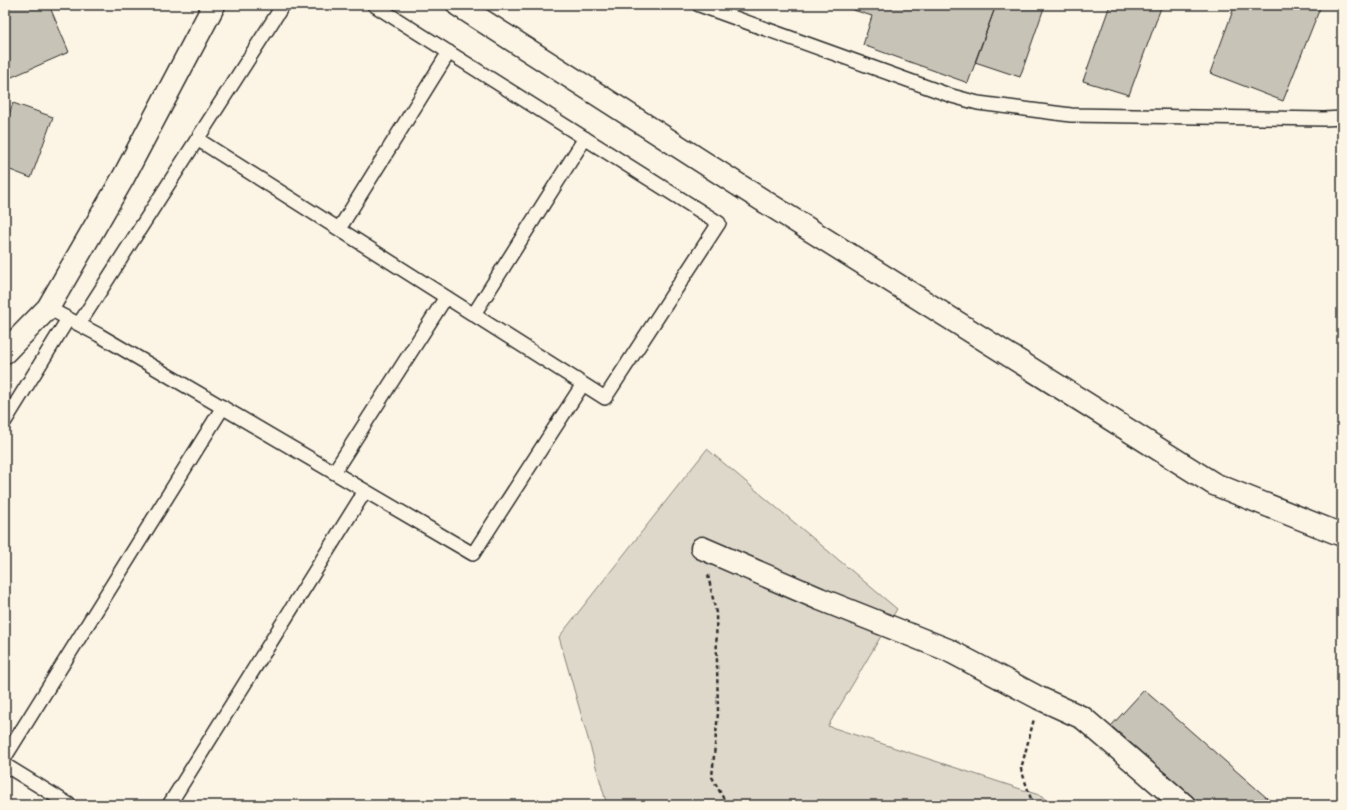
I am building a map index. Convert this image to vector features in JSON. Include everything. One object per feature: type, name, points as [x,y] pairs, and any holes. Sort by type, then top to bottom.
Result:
[{"type":"street","points":[[5,352],[48,308],[123,178],[214,5]]},
{"type":"street","points":[[458,5],[748,191],[1214,484],[1342,534]]},
{"type":"street","points":[[702,548],[820,599],[948,650],[1039,698],[1083,718],[1184,805]]},
{"type":"lane","points":[[5,421],[74,322],[197,139],[283,5]]},
{"type":"lane","points":[[197,139],[605,398],[720,223],[374,5]]},
{"type":"lane","points":[[699,5],[952,96],[978,103],[1071,115],[1316,119],[1342,118]]},
{"type":"lane","points":[[339,229],[449,52]]},
{"type":"lane","points":[[474,314],[585,138]]},
{"type":"lane","points":[[334,472],[446,297]]},
{"type":"lane","points":[[48,308],[99,334],[473,554],[582,384]]},
{"type":"lane","points":[[5,757],[223,407]]},
{"type":"lane","points":[[169,805],[365,490]]},
{"type":"lane","points":[[5,765],[70,805]]},
{"type":"path","points":[[702,548],[716,613],[718,713],[712,777],[727,805]]},
{"type":"path","points":[[1033,805],[1021,769],[1039,698]]},
{"type":"shaded area","points":[[707,449],[897,609],[828,726],[1042,796],[1050,805],[607,805],[559,637]]},
{"type":"building","points":[[5,5],[49,5],[69,52],[5,80]]},
{"type":"building","points":[[838,5],[996,5],[968,83],[863,45],[872,16]]},
{"type":"building","points":[[996,5],[1045,5],[1020,77],[975,62]]},
{"type":"building","points":[[1110,5],[1162,5],[1129,95],[1083,81]]},
{"type":"building","points":[[1235,5],[1313,5],[1320,8],[1283,101],[1210,73]]},
{"type":"building","points":[[13,103],[53,117],[31,178],[5,168],[5,126]]},
{"type":"building","points":[[1342,510],[1342,522],[1339,521]]},
{"type":"building","points":[[1144,690],[1275,805],[1202,805],[1111,726]]}]
